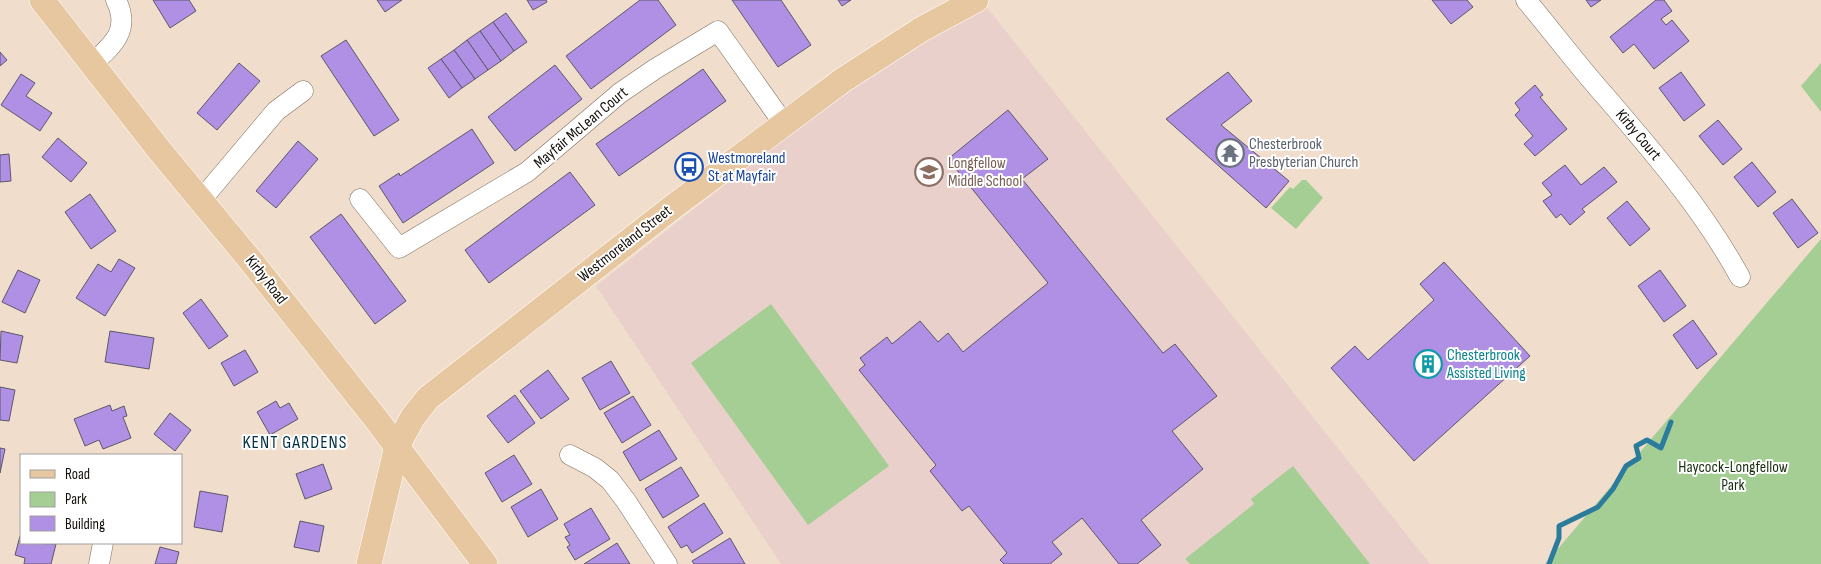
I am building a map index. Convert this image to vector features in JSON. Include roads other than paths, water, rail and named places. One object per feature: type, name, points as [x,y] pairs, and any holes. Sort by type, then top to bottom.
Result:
[{"type":"main road","name":"Kirby Road","points":[[42,0],[397,446],[485,564]]},
{"type":"main road","name":"Westmoreland Street","points":[[369,564],[397,446],[418,409],[440,387],[784,124],[884,53],[976,0]]},
{"type":"street","points":[[92,64],[113,44],[121,30],[121,18],[116,0]]},
{"type":"street","name":"Kirby Court","points":[[1526,0],[1645,142],[1704,218],[1724,247],[1740,277]]},
{"type":"street","name":"Mayfair McLean Court","points":[[360,199],[398,248],[527,172],[620,93],[718,31],[784,124]]},
{"type":"street","points":[[201,200],[273,115],[303,91]]},
{"type":"street","points":[[570,456],[595,468],[610,480],[667,564]]},
{"type":"street","points":[[99,564],[103,544]]},
{"type":"waterway","points":[[1549,564],[1559,538],[1559,526],[1598,507],[1613,489],[1626,466],[1639,458],[1636,446],[1647,440],[1661,448],[1671,422]]},
{"type":"place","name":"Chesterbrook Presbyterian Church","points":[[1230,153]]},
{"type":"place","name":"Westmoreland St at Mayfair","points":[[689,167]]},
{"type":"place","name":"Longfellow Middle School","points":[[929,172]]},
{"type":"place","name":"Chesterbrook Assisted Living","points":[[1428,364]]},
{"type":"district","name":"KENT GARDENS","points":[[295,442]]},
{"type":"park label","name":"Haycock-Longfellow Park","points":[[1733,476]]}]
